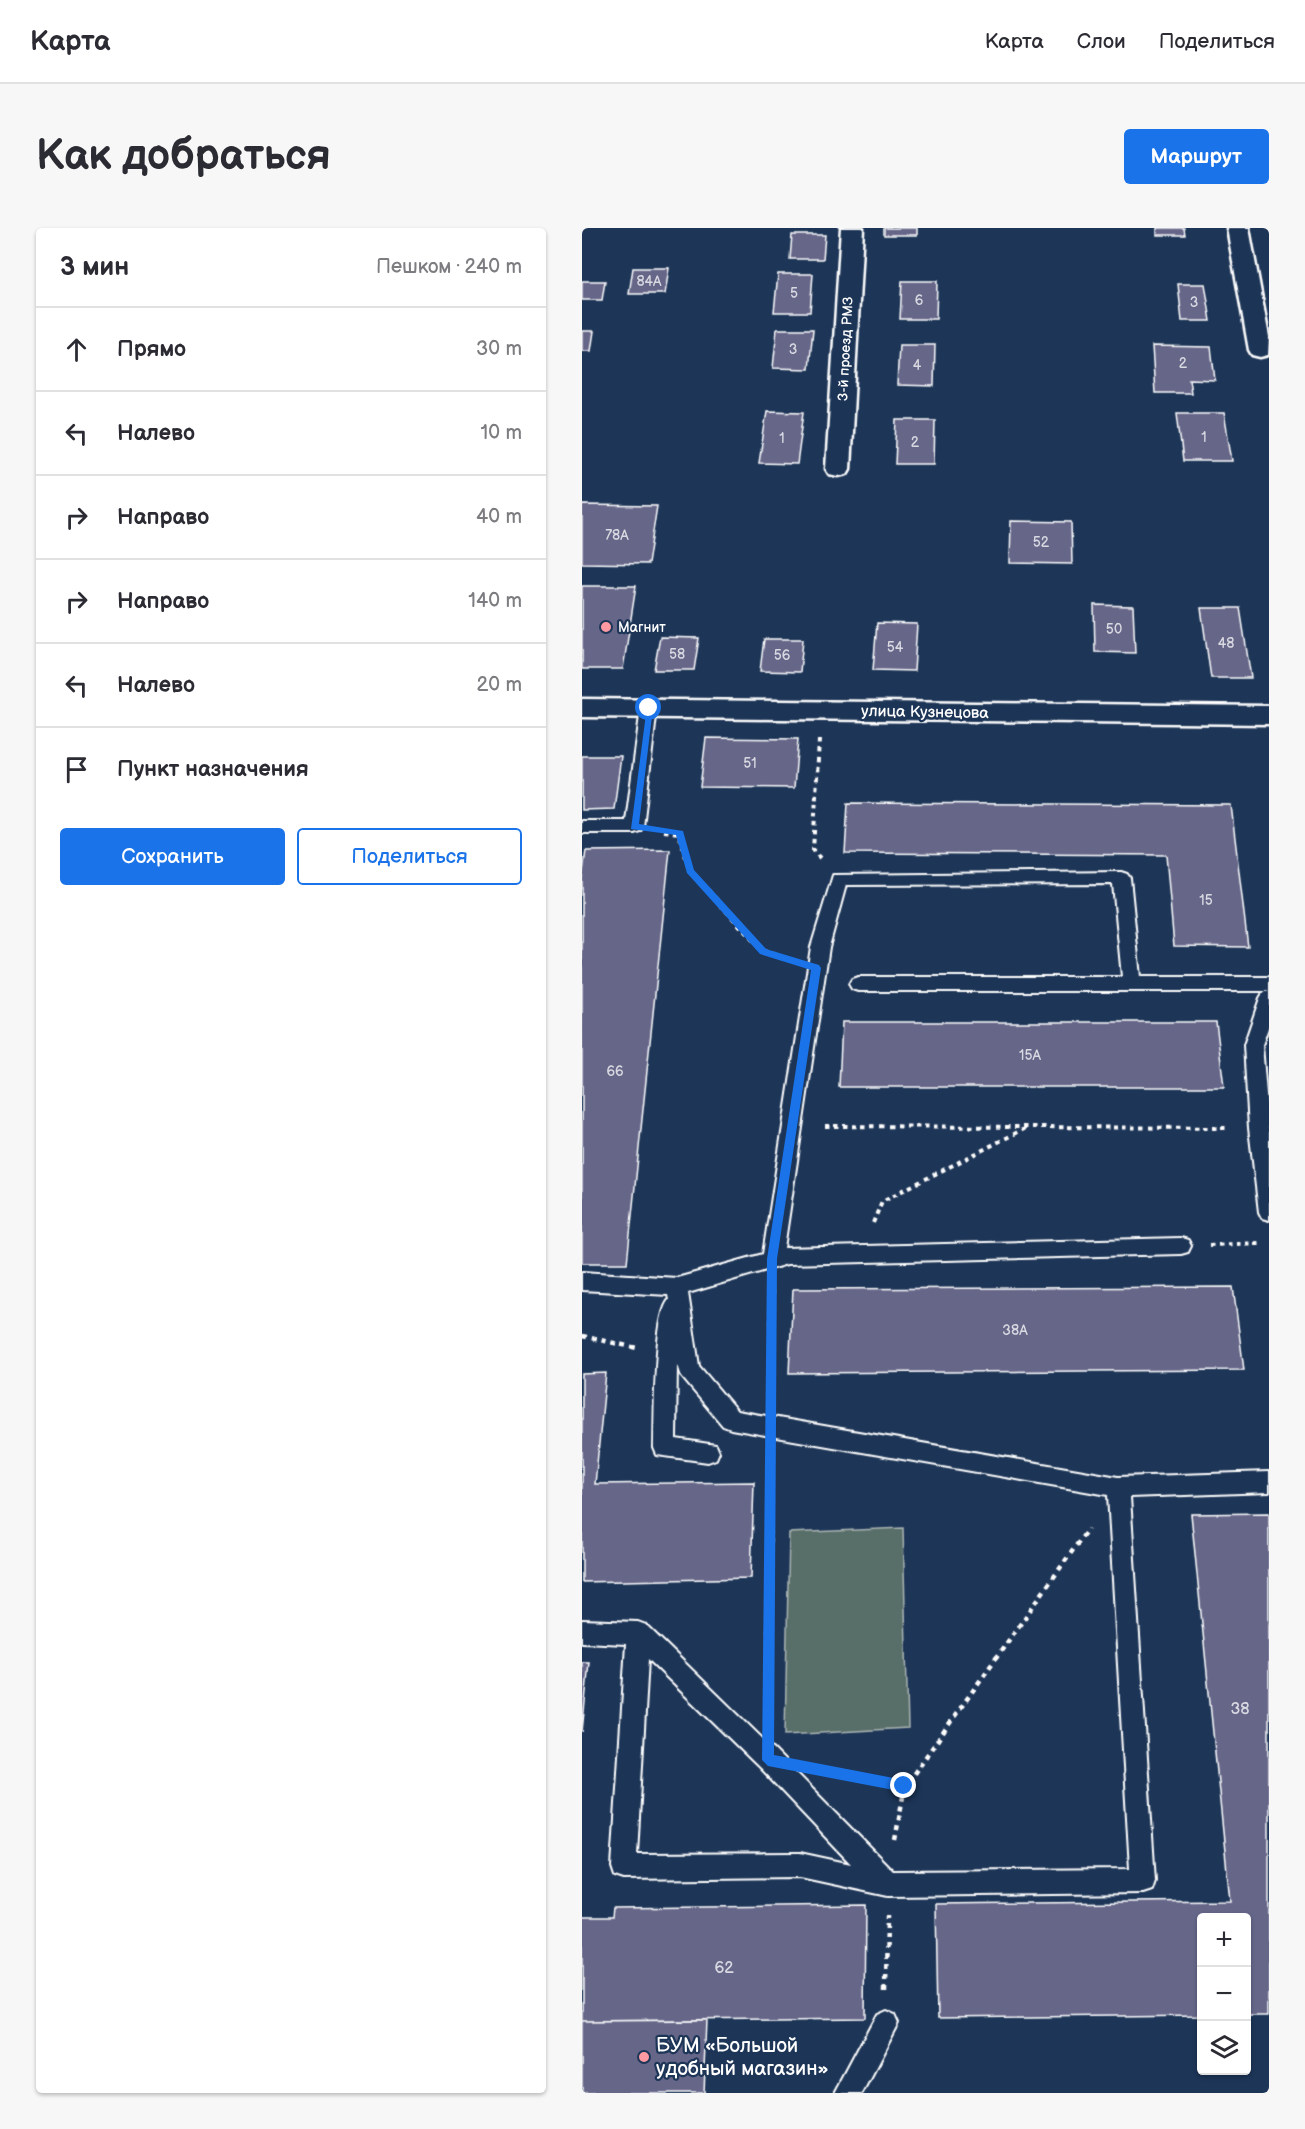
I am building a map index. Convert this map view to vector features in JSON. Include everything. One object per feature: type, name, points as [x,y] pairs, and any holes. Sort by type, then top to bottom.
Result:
[{"type":"street","name":"3-й проезд РМЗ","points":[[838,469],[852,228]]},
{"type":"street","points":[[1238,228],[1260,350]]},
{"type":"street","name":"улица Кузнецова","points":[[582,708],[1269,715]]},
{"type":"lane","points":[[582,826],[634,827],[649,708]]},
{"type":"lane","points":[[772,1259],[816,968],[838,879],[1121,878],[1132,984]]},
{"type":"lane","points":[[858,984],[1269,984]]},
{"type":"lane","points":[[1269,999],[1253,1045],[1259,1128],[1269,1212]]},
{"type":"lane","points":[[582,1281],[677,1287],[787,1256],[1181,1246]]},
{"type":"lane","points":[[677,1287],[667,1355],[665,1448],[708,1452]]},
{"type":"lane","points":[[677,1287],[689,1370],[731,1419],[1118,1487],[1269,1482]]},
{"type":"lane","points":[[638,1633],[624,1867],[800,1865],[888,1884],[1143,1881],[1118,1487]]},
{"type":"lane","points":[[582,1631],[638,1633],[768,1760],[888,1884]]},
{"type":"lane","points":[[848,2093],[885,2023]]},
{"type":"path","points":[[821,710],[813,851],[838,879]]},
{"type":"path","points":[[634,827],[680,833],[690,871],[763,951],[816,968]]},
{"type":"path","points":[[792,1126],[1259,1128]]},
{"type":"path","points":[[882,1202],[1029,1127]]},
{"type":"path","points":[[1181,1246],[1269,1242]]},
{"type":"path","points":[[768,1760],[772,1259]]},
{"type":"path","points":[[582,1336],[667,1355]]},
{"type":"path","points":[[885,2023],[888,1884],[904,1786],[1118,1487]]},
{"type":"path","points":[[825,1771],[904,1786]]},
{"type":"green space","points":[[903,1528],[908,1728],[785,1735],[789,1533]]},
{"type":"building","points":[[884,228],[917,228],[917,235],[884,235]]},
{"type":"building","points":[[1157,228],[1184,228],[1185,235],[1157,235]]},
{"type":"building","points":[[792,235],[825,235],[823,259],[790,259]]},
{"type":"building","points":[[633,268],[669,268],[665,294],[629,294]]},
{"type":"building","points":[[778,274],[813,274],[810,312],[774,312]]},
{"type":"building","points":[[582,281],[605,281],[602,300],[582,300]]},
{"type":"building","points":[[902,281],[937,281],[936,319],[900,319]]},
{"type":"building","points":[[1178,284],[1205,284],[1211,321],[1182,321]]},
{"type":"building","points":[[777,329],[813,329],[809,369],[773,368]]},
{"type":"building","points":[[582,331],[594,331],[591,351],[582,351]]},
{"type":"building","points":[[899,345],[935,345],[934,386],[897,385]]},
{"type":"building","points":[[1152,346],[1211,347],[1215,380],[1189,379],[1191,393],[1155,393]]},
{"type":"building","points":[[767,411],[804,412],[797,464],[759,463]]},
{"type":"building","points":[[1177,413],[1224,413],[1232,461],[1183,461]]},
{"type":"building","points":[[897,420],[935,420],[934,464],[895,464]]},
{"type":"building","points":[[582,505],[657,506],[648,564],[582,563]]},
{"type":"building","points":[[1011,521],[1071,522],[1072,564],[1010,563]]},
{"type":"building","name":"Магнит","points":[[582,586],[636,586],[623,669],[582,669]]},
{"type":"building","points":[[1094,605],[1133,606],[1135,653],[1095,652]]},
{"type":"building","points":[[1201,608],[1240,608],[1251,678],[1211,678]]},
{"type":"building","points":[[877,623],[917,624],[914,671],[873,670]]},
{"type":"building","points":[[660,637],[699,638],[694,670],[654,670]]},
{"type":"building","points":[[764,639],[803,639],[800,672],[760,671]]},
{"type":"building","points":[[706,738],[798,739],[794,788],[700,787]]},
{"type":"building","points":[[582,756],[621,756],[614,809],[582,810]]},
{"type":"building","points":[[848,803],[1231,805],[1248,947],[1174,946],[1166,855],[845,853]]},
{"type":"building","points":[[670,850],[627,1263],[582,1263],[582,879],[586,851]]},
{"type":"building","points":[[842,1022],[1216,1022],[1224,1087],[839,1087]]},
{"type":"building","points":[[1233,1287],[1244,1370],[789,1373],[793,1289]]},
{"type":"building","points":[[606,1373],[595,1484],[754,1482],[751,1578],[582,1582],[582,1374]]},
{"type":"building","points":[[1269,1513],[1269,2014],[1251,2014],[1251,1913],[1197,1913],[1197,2015],[938,2018],[936,1904],[1230,1901],[1191,1514]]},
{"type":"building","points":[[582,1662],[589,1662],[582,1732]]},
{"type":"building","points":[[866,1905],[865,2018],[582,2021],[582,1917],[612,1917],[613,1908]]},
{"type":"building","name":"БУМ «Большой удобный магазин»","points":[[707,2020],[704,2093],[582,2093],[582,2021]]},
{"type":"place","name":"Магнит","points":[[606,627]]},
{"type":"place","name":"БУМ «Большой удобный магазин»","points":[[644,2057]]},
{"type":"route","points":[[649,708],[634,827],[680,833],[690,871],[763,951],[816,968],[772,1259],[768,1760],[904,1786]]}]
